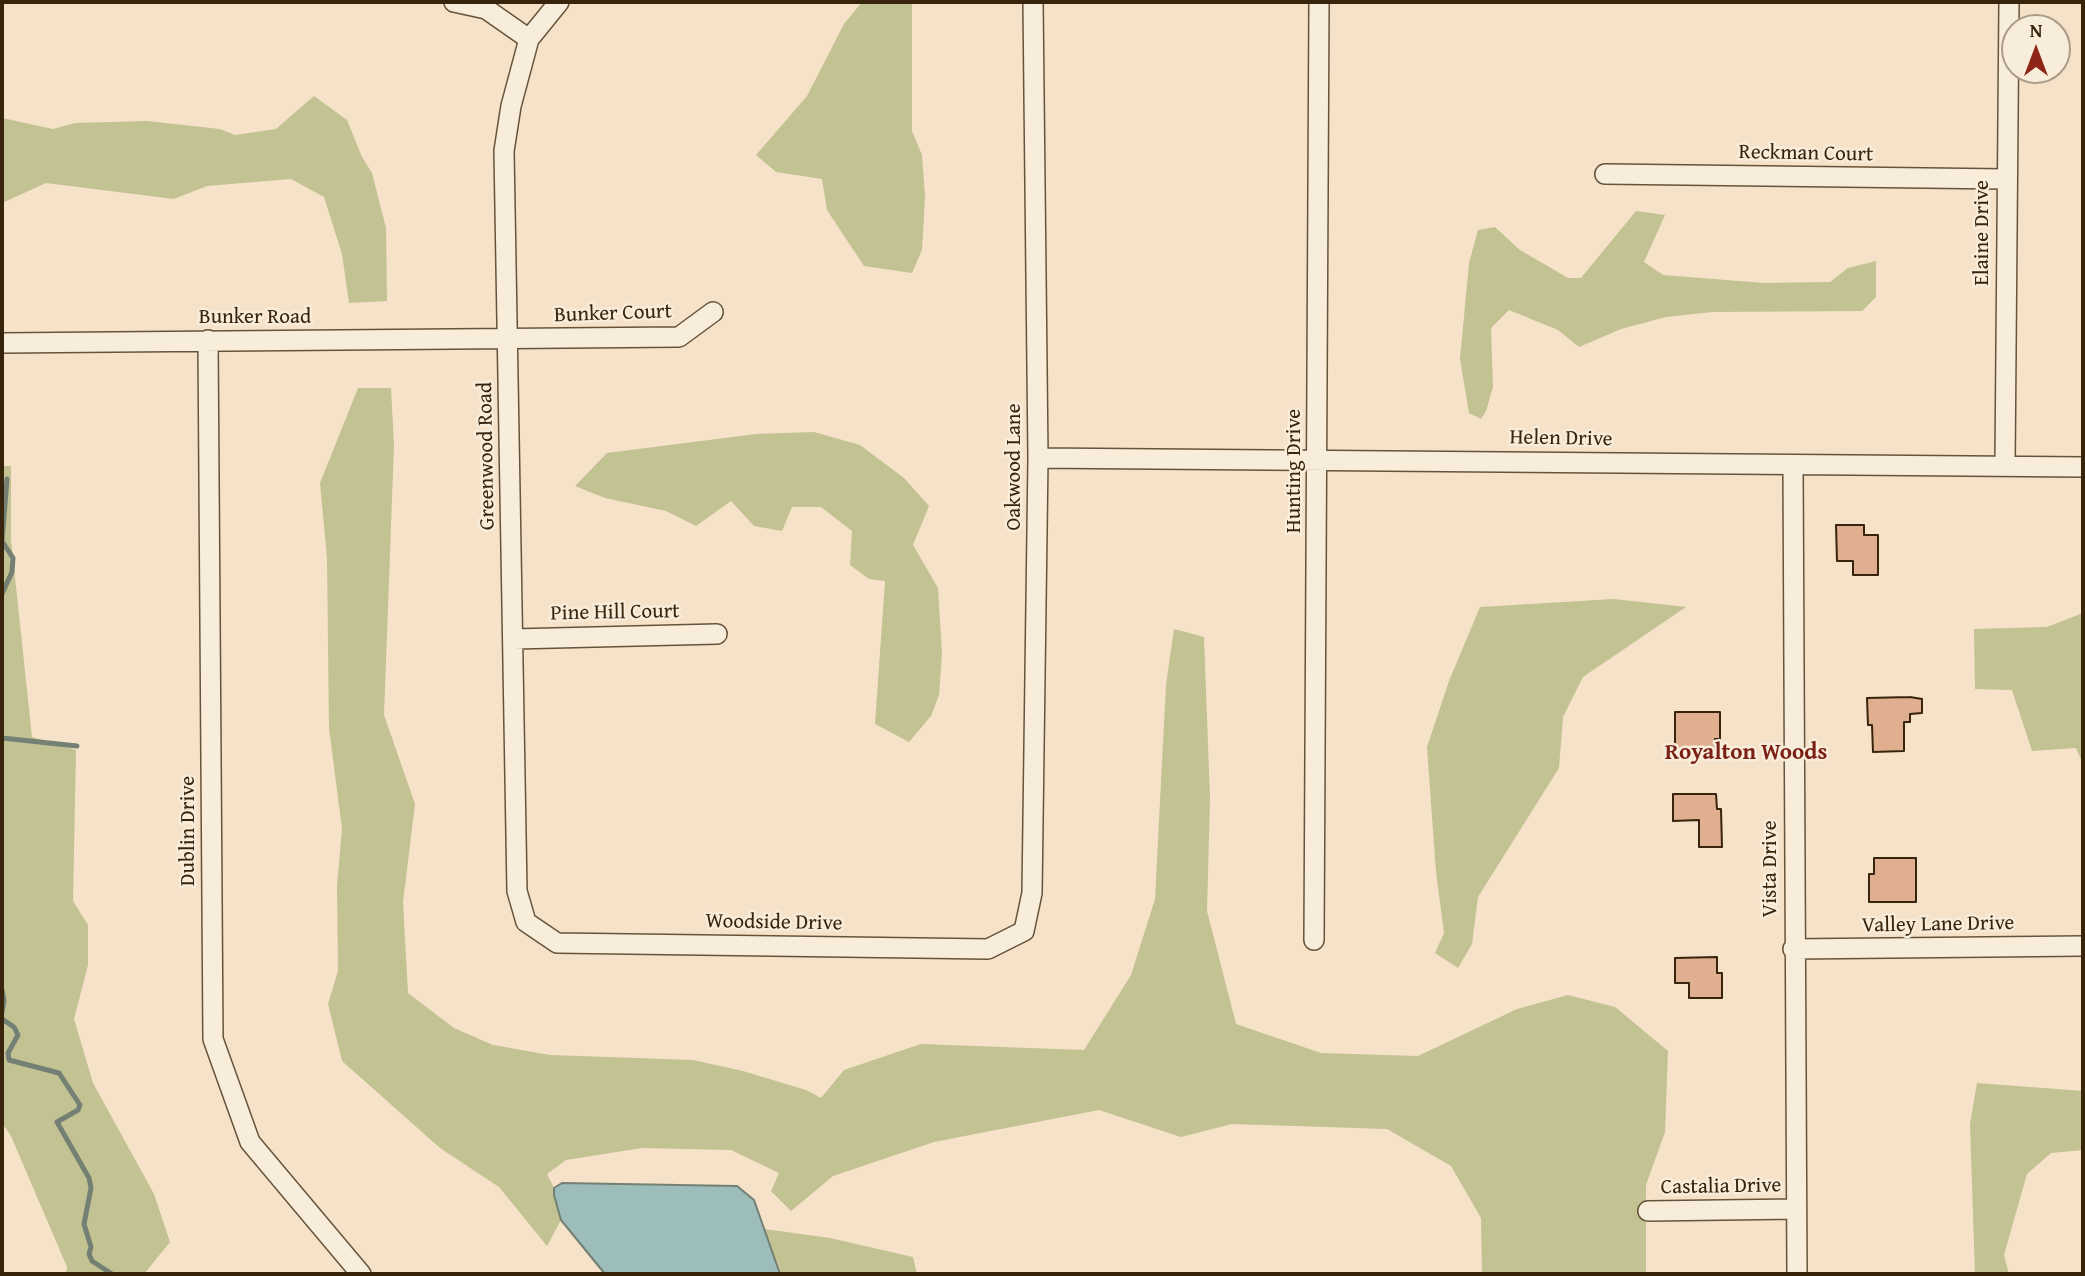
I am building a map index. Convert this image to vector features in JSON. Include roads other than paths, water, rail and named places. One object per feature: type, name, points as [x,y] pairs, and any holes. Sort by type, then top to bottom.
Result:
[{"type":"street","points":[[454,2],[486,9],[529,39]]},
{"type":"street","name":"Greenwood Road","points":[[526,922],[517,891],[504,152],[511,106],[529,39],[559,2]]},
{"type":"street","name":"Oakwood Lane","points":[[1024,931],[1032,893],[1038,458],[1033,2]]},
{"type":"street","name":"Hunting Drive","points":[[1314,940],[1319,2]]},
{"type":"street","name":"Elaine Drive","points":[[2005,464],[2009,2]]},
{"type":"street","name":"Reckman Court","points":[[1605,174],[2006,179]]},
{"type":"street","name":"Bunker Court","points":[[508,340],[679,337],[713,312]]},
{"type":"street","name":"Dublin Drive","points":[[208,340],[213,1039],[250,1142],[361,1274]]},
{"type":"street","name":"Bunker Road","points":[[2,343],[508,340]]},
{"type":"street","name":"Helen Drive","points":[[1038,458],[2005,464],[2083,467]]},
{"type":"street","name":"Vista Drive","points":[[1793,464],[1793,949],[1797,1274]]},
{"type":"street","name":"Pine Hill Court","points":[[514,639],[716,634]]},
{"type":"street","name":"Woodside Drive","points":[[526,922],[557,943],[988,949],[1024,931]]},
{"type":"street","name":"Valley Lane Drive","points":[[1793,949],[2083,946]]},
{"type":"street","name":"Castalia Drive","points":[[1648,1210],[1796,1209]]},
{"type":"water","points":[[562,1183],[737,1186],[754,1200],[780,1274],[605,1274],[561,1220],[554,1188]]},
{"type":"waterway","points":[[2,594],[12,572],[13,558],[2,541],[7,479]]},
{"type":"waterway","points":[[2,738],[77,746]]},
{"type":"waterway","points":[[2,990],[2,1012]]},
{"type":"waterway","points":[[2,1019],[14,1027],[18,1035],[8,1053],[9,1060],[59,1073],[80,1105],[78,1110],[57,1122],[89,1178],[91,1188],[84,1224],[91,1247],[89,1254],[92,1261],[112,1274]]},
{"type":"district","name":"Royalton Woods","points":[[1746,753]]}]
